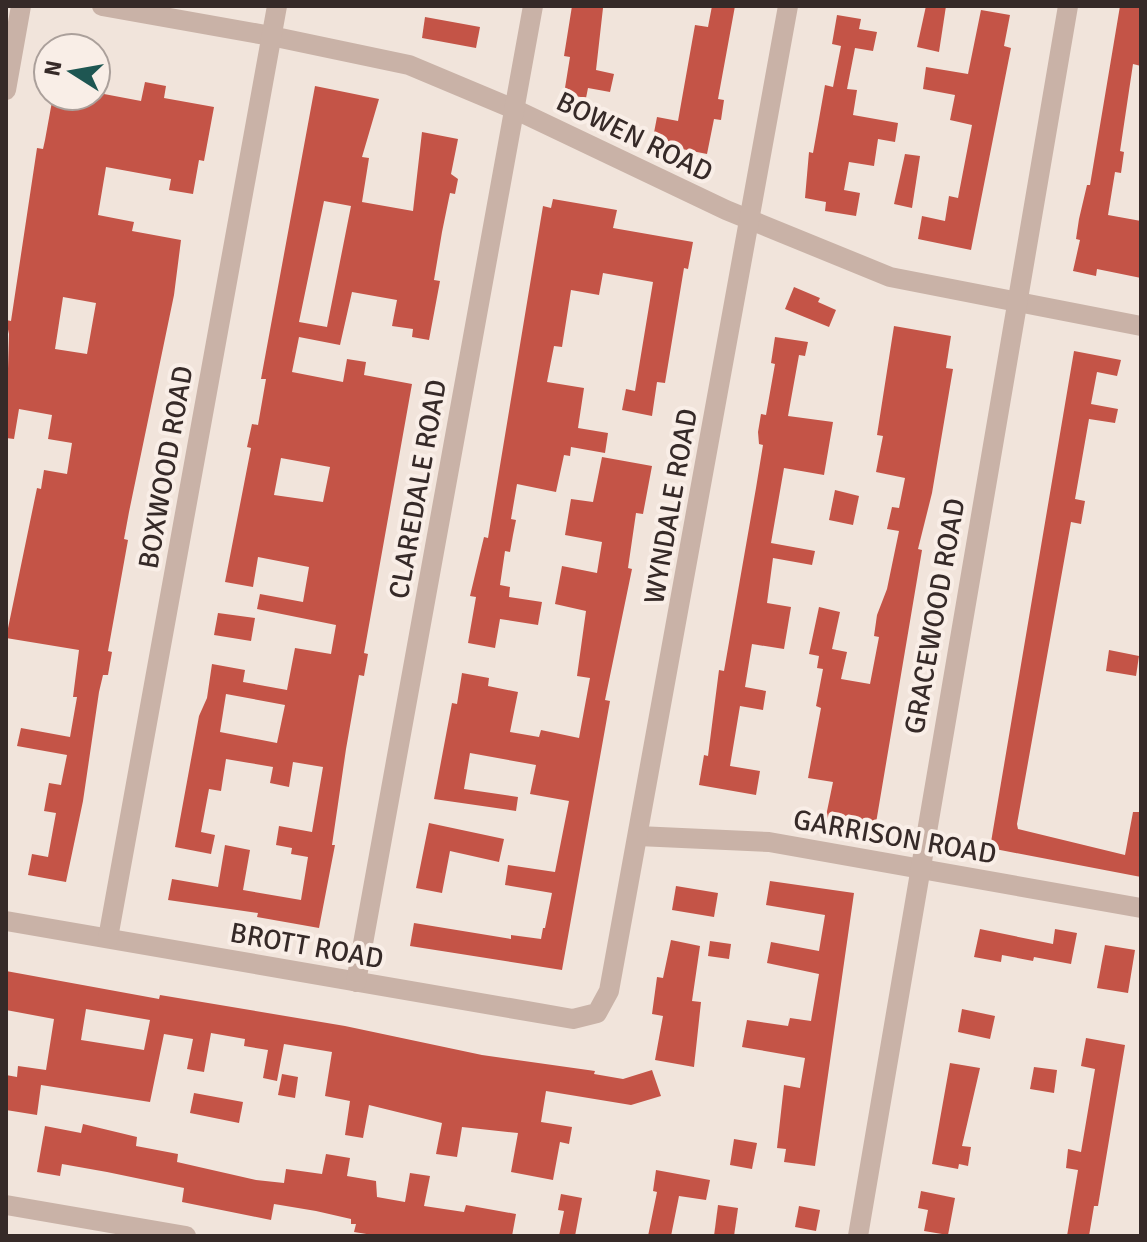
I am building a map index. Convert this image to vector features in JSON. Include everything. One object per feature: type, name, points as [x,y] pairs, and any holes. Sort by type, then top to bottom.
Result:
[{"type":"street","points":[[7,83],[21,6]]},
{"type":"street","name":"BOWEN ROAD","points":[[102,6],[271,36],[409,65],[514,109],[750,219],[890,277],[1141,326]]},
{"type":"street","name":"BOXWOOD ROAD","points":[[108,938],[277,6]]},
{"type":"street","name":"CLAREDALE ROAD","points":[[356,982],[533,6]]},
{"type":"street","name":"WYNDALE ROAD","points":[[597,1013],[609,991],[788,6]]},
{"type":"street","name":"GRACEWOOD ROAD","points":[[858,1236],[918,869],[1068,6]]},
{"type":"street","name":"GARRISON ROAD","points":[[638,836],[769,842],[1141,908]]},
{"type":"street","name":"BROTT ROAD","points":[[6,921],[573,1019],[597,1013]]},
{"type":"street","points":[[6,1205],[186,1236]]},
{"type":"building","points":[[572,6],[603,8],[596,70],[614,74],[610,92],[588,88],[586,98],[564,94],[570,57],[564,56]]},
{"type":"building","points":[[712,6],[735,6],[718,99],[724,100],[721,120],[714,119],[707,154],[652,143],[657,117],[678,121],[695,25],[708,27]]},
{"type":"building","points":[[926,6],[946,6],[939,52],[917,47]]},
{"type":"building","points":[[1120,6],[1141,6],[1141,66],[1133,64],[1120,151],[1124,152],[1121,173],[1115,172],[1108,215],[1141,221],[1141,278],[1097,269],[1096,276],[1073,271],[1080,240],[1076,239],[1079,219],[1087,185],[1090,185]]},
{"type":"building","points":[[981,10],[1010,15],[1004,46],[1011,48],[971,250],[918,239],[922,216],[945,221],[949,196],[958,198],[972,125],[950,120],[955,95],[923,89],[926,67],[968,74]]},
{"type":"building","points":[[837,15],[861,19],[859,29],[877,32],[873,51],[855,48],[847,89],[857,90],[853,115],[898,123],[895,142],[878,139],[874,166],[849,162],[844,190],[860,193],[856,216],[825,211],[826,202],[805,198],[809,152],[813,153],[825,85],[833,87],[841,46],[832,44]]},
{"type":"building","points":[[425,17],[480,27],[476,48],[422,38]]},
{"type":"building","points":[[145,82],[166,86],[164,98],[214,107],[204,161],[199,160],[193,194],[169,190],[171,179],[106,167],[98,215],[134,222],[132,231],[181,240],[174,295],[124,539],[128,540],[108,651],[112,652],[108,675],[103,675],[99,692],[83,801],[66,882],[28,875],[32,854],[48,857],[56,813],[44,811],[49,783],[61,785],[67,755],[17,746],[21,728],[70,737],[77,697],[73,697],[79,650],[6,638],[37,488],[41,489],[44,470],[67,474],[72,443],[48,439],[52,415],[19,409],[14,439],[6,438],[9,334],[6,320],[11,321],[37,148],[43,149],[50,112],[112,112],[112,96],[141,101]],"holes":[[[63,297],[96,303],[87,354],[55,349]]]},
{"type":"building","points":[[315,86],[379,99],[362,157],[369,158],[362,202],[413,211],[422,132],[458,139],[451,174],[458,179],[455,194],[450,193],[442,232],[434,280],[440,281],[429,340],[412,337],[413,329],[392,326],[397,300],[352,292],[340,345],[299,337],[292,372],[343,382],[347,359],[366,362],[364,375],[412,384],[364,653],[368,654],[364,676],[359,675],[346,749],[332,845],[335,845],[319,928],[257,917],[258,913],[168,900],[172,879],[218,887],[225,845],[250,850],[243,890],[301,900],[308,857],[291,854],[292,848],[276,845],[279,826],[312,832],[323,767],[293,762],[289,787],[270,783],[273,767],[226,759],[221,791],[209,789],[201,832],[215,835],[211,854],[175,847],[199,716],[207,698],[212,664],[245,670],[243,682],[287,690],[295,648],[331,654],[336,625],[257,609],[260,594],[303,602],[309,567],[258,557],[253,587],[225,582],[251,448],[247,447],[252,424],[258,425],[266,379],[261,379]],"holes":[[[324,201],[351,206],[327,327],[299,322]],[[281,458],[330,467],[323,502],[274,495]],[[226,694],[285,705],[277,743],[220,732]]]},
{"type":"building","points":[[905,154],[920,156],[912,208],[894,204]]},
{"type":"building","points":[[553,199],[617,210],[613,228],[693,242],[688,269],[684,268],[665,383],[657,382],[652,416],[622,410],[626,389],[635,391],[653,282],[603,273],[599,295],[571,290],[562,347],[554,346],[547,382],[584,388],[578,428],[608,433],[605,453],[571,447],[570,456],[564,455],[556,492],[517,484],[511,519],[516,520],[510,552],[505,551],[500,585],[510,587],[509,597],[542,602],[538,625],[500,619],[495,648],[468,643],[476,597],[470,596],[484,537],[488,538],[543,206],[551,208]]},
{"type":"building","points":[[794,287],[820,298],[818,302],[836,310],[829,327],[785,309]]},
{"type":"building","points":[[894,326],[951,336],[946,368],[953,369],[932,493],[918,549],[922,550],[876,823],[847,817],[846,825],[825,821],[833,782],[808,778],[821,708],[816,706],[823,669],[817,668],[819,656],[809,654],[819,607],[840,612],[832,649],[847,652],[841,679],[870,684],[879,637],[874,636],[877,615],[887,589],[899,531],[887,529],[892,507],[899,508],[905,478],[876,472],[883,436],[877,435]]},
{"type":"building","points":[[775,337],[808,342],[805,356],[799,355],[788,416],[833,422],[824,475],[784,468],[771,543],[815,551],[812,565],[773,558],[767,603],[791,607],[784,649],[752,644],[745,687],[766,691],[763,710],[740,706],[730,766],[760,771],[756,795],[699,785],[704,755],[708,756],[719,670],[724,671],[756,488],[763,445],[759,444],[758,432],[761,414],[766,415],[775,364],[771,363]]},
{"type":"building","points":[[1074,351],[1121,360],[1117,376],[1097,372],[1091,404],[1118,409],[1115,423],[1089,419],[1075,499],[1085,501],[1081,524],[1071,522],[1017,824],[1018,829],[1125,855],[1133,812],[1141,812],[1141,877],[990,848]]},
{"type":"building","points":[[602,457],[652,466],[643,514],[636,513],[628,568],[632,569],[605,700],[610,701],[562,970],[410,946],[414,923],[511,939],[511,935],[541,939],[552,893],[505,885],[508,865],[555,872],[569,801],[530,794],[536,765],[470,753],[464,789],[518,797],[516,811],[434,799],[452,703],[457,704],[462,673],[489,678],[488,686],[518,692],[510,732],[539,737],[541,730],[579,738],[590,678],[577,676],[586,611],[555,604],[562,566],[597,573],[602,542],[565,535],[571,499],[593,502]]},
{"type":"building","points":[[835,490],[859,496],[853,525],[829,520]]},
{"type":"building","points":[[218,613],[255,618],[251,641],[214,635]]},
{"type":"building","points":[[1109,650],[1139,656],[1136,676],[1106,671]]},
{"type":"building","points":[[429,823],[504,839],[499,862],[450,851],[442,893],[416,888]]},
{"type":"building","points":[[770,881],[854,893],[815,1166],[784,1162],[786,1149],[777,1148],[784,1085],[800,1088],[805,1058],[742,1047],[747,1020],[788,1026],[790,1018],[811,1021],[819,974],[767,963],[771,942],[819,951],[825,915],[766,905]]},
{"type":"building","points":[[676,886],[718,893],[714,917],[672,910]]},
{"type":"building","points":[[980,929],[1053,944],[1055,929],[1077,933],[1071,964],[1034,957],[1033,961],[1002,955],[1001,962],[974,957]]},
{"type":"building","points":[[671,940],[700,946],[692,1001],[701,1002],[694,1067],[655,1060],[663,1016],[652,1014],[657,977],[663,978]]},
{"type":"building","points":[[710,941],[731,944],[729,959],[708,956]]},
{"type":"building","points":[[1105,945],[1135,950],[1128,993],[1097,988]]},
{"type":"building","points":[[6,971],[159,999],[160,995],[345,1026],[482,1055],[595,1071],[594,1074],[623,1079],[652,1070],[661,1096],[631,1105],[546,1091],[541,1122],[572,1127],[569,1144],[560,1142],[553,1180],[511,1172],[518,1133],[462,1127],[457,1157],[436,1154],[442,1123],[369,1105],[363,1138],[345,1135],[350,1101],[325,1096],[332,1052],[284,1044],[277,1081],[263,1078],[268,1050],[244,1046],[245,1039],[211,1033],[204,1072],[187,1069],[193,1039],[164,1034],[150,1102],[41,1085],[37,1115],[6,1110],[6,1075],[17,1077],[18,1066],[46,1070],[54,1019],[6,1010]],"holes":[[[86,1009],[150,1020],[144,1050],[81,1040]]]},
{"type":"building","points":[[962,1009],[995,1016],[990,1039],[958,1032]]},
{"type":"building","points":[[1086,1038],[1125,1045],[1098,1206],[1094,1206],[1089,1236],[1067,1236],[1078,1170],[1066,1168],[1068,1149],[1081,1152],[1095,1069],[1081,1066]]},
{"type":"building","points":[[950,1063],[980,1068],[962,1146],[971,1147],[968,1166],[959,1164],[958,1169],[932,1164]]},
{"type":"building","points":[[1034,1067],[1057,1070],[1054,1093],[1030,1089]]},
{"type":"building","points":[[282,1074],[298,1077],[295,1098],[278,1095]]},
{"type":"building","points":[[194,1093],[243,1102],[239,1123],[190,1113]]},
{"type":"building","points":[[83,1124],[137,1137],[136,1146],[178,1154],[177,1162],[256,1180],[284,1183],[286,1169],[322,1174],[326,1154],[350,1158],[347,1176],[376,1181],[377,1197],[405,1202],[410,1173],[430,1176],[424,1206],[464,1212],[466,1205],[516,1214],[512,1236],[379,1236],[354,1232],[356,1224],[351,1224],[351,1219],[316,1211],[274,1204],[271,1220],[182,1202],[184,1188],[107,1172],[62,1164],[60,1176],[37,1172],[45,1126],[81,1133]]},
{"type":"building","points":[[734,1139],[757,1143],[752,1169],[730,1165]]},
{"type":"building","points":[[656,1170],[710,1180],[706,1200],[679,1196],[671,1236],[648,1236],[657,1192],[653,1191]]},
{"type":"building","points":[[921,1191],[955,1198],[948,1235],[924,1231],[928,1210],[918,1208]]},
{"type":"building","points":[[561,1194],[582,1198],[575,1236],[559,1236],[564,1211],[558,1210]]},
{"type":"building","points":[[718,1205],[738,1208],[734,1236],[714,1236]]},
{"type":"building","points":[[799,1206],[820,1210],[816,1231],[795,1227]]}]
